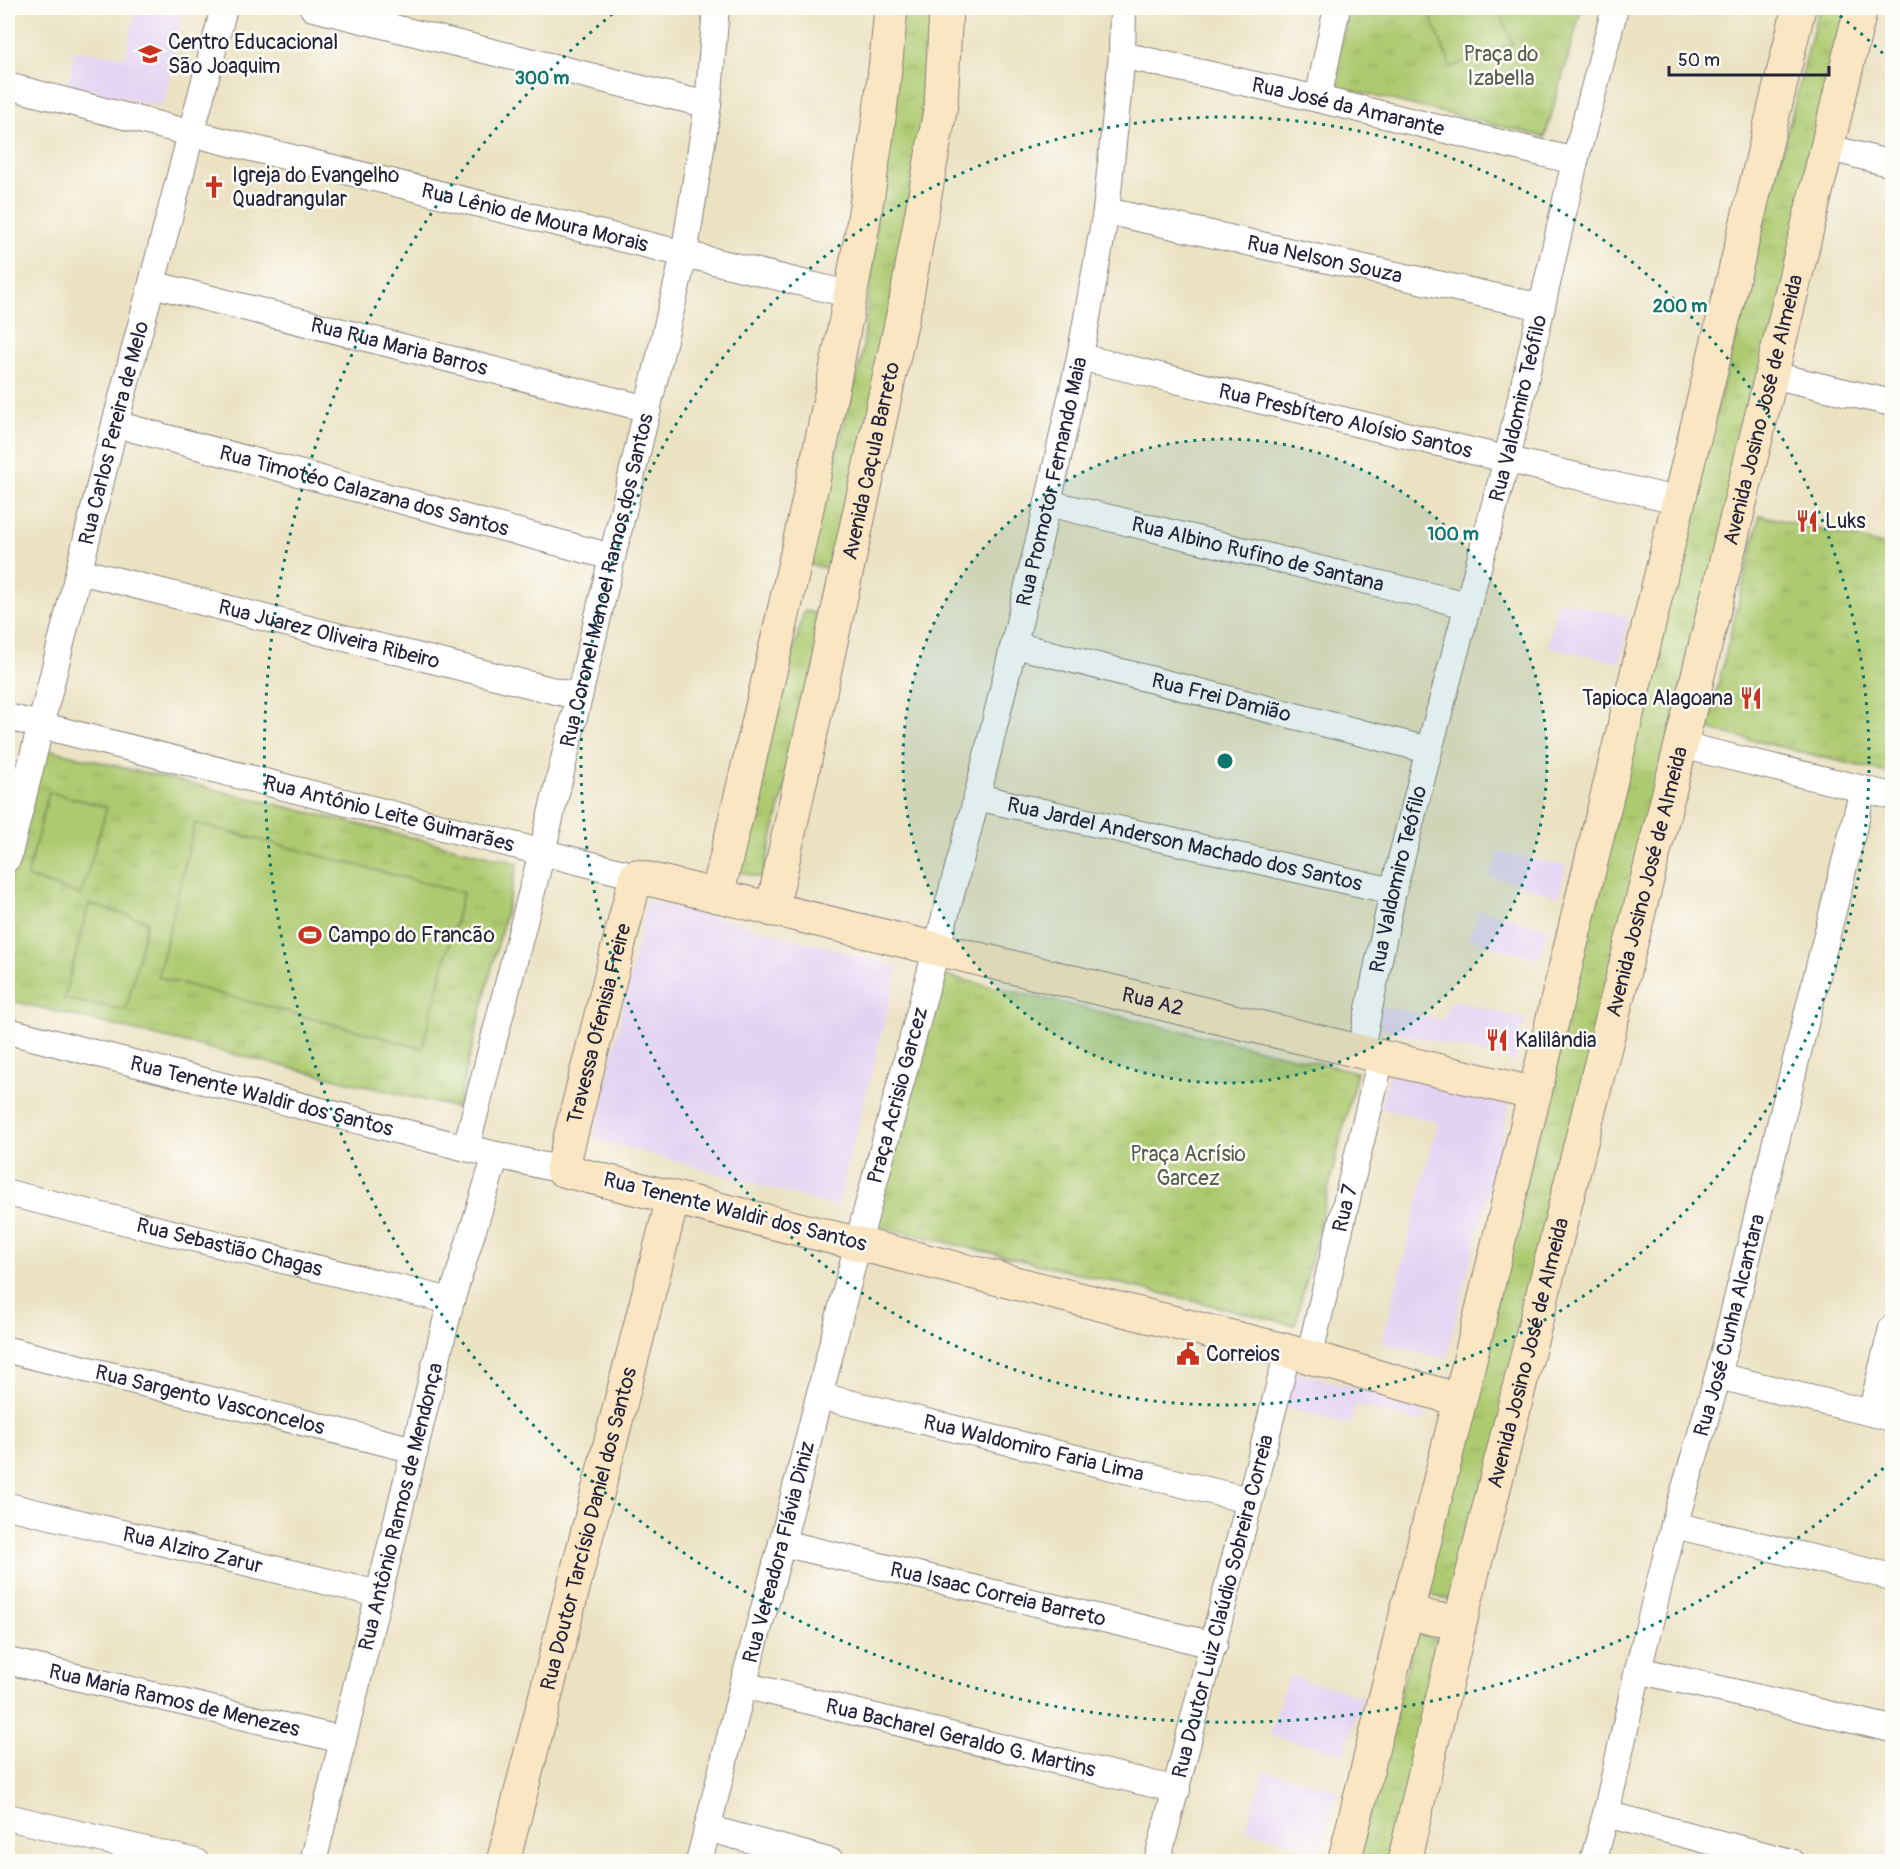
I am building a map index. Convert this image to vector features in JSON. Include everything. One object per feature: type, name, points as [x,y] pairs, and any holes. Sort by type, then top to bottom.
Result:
[{"type":"street","name":"Rua Carlos Pereira de Melo","points":[[8,858],[115,423],[224,8]]},
{"type":"street","points":[[313,8],[708,105]]},
{"type":"street","name":"Rua Coronel Manoel Ramos dos Santos","points":[[466,1148],[542,852],[684,255],[708,105],[716,8]]},
{"type":"street","points":[[717,896],[791,587],[852,296],[872,181],[891,8]]},
{"type":"street","name":"Avenida Caçula Barreto","points":[[772,910],[906,302],[941,105],[946,8]]},
{"type":"street","name":"Rua Promotor Fernando Maia","points":[[936,949],[1015,645],[1080,357],[1106,211],[1122,56],[1123,8]]},
{"type":"street","points":[[1318,99],[1337,8]]},
{"type":"street","name":"Rua Valdomiro Teófilo","points":[[1371,1056],[1393,891],[1467,605],[1508,459],[1575,161],[1615,8]]},
{"type":"street","points":[[1344,1862],[1460,1400],[1799,8]]},
{"type":"street","name":"Avenida Josino José de Almeida","points":[[1404,1862],[1461,1619],[1681,745],[1861,8]]},
{"type":"street","name":"Rua José da Amarante","points":[[1122,56],[1318,99],[1575,161]]},
{"type":"street","name":"Rua Lênio de Moura Morais","points":[[8,86],[852,296]]},
{"type":"street","points":[[1826,147],[1893,164]]},
{"type":"street","name":"Rua Nelson Souza","points":[[1106,211],[1542,307]]},
{"type":"street","name":"Rua Rua Maria Barros","points":[[152,284],[648,409]]},
{"type":"street","name":"Rua Presbítero Aloísio Santos","points":[[1080,357],[1680,501]]},
{"type":"street","points":[[1772,375],[1893,403]]},
{"type":"street","name":"Rua Timotéo Calazana dos Santos","points":[[115,423],[612,557]]},
{"type":"street","name":"Rua Albino Rufino de Santana","points":[[1048,503],[1467,605]]},
{"type":"street","name":"Rua Juarez Oliveira Ribeiro","points":[[79,571],[579,697]]},
{"type":"street","points":[[791,587],[841,599]]},
{"type":"street","name":"Rua Frei Damião","points":[[1015,645],[1429,750]]},
{"type":"street","name":"Rua Antônio Leite Guimarães","points":[[8,717],[772,910]]},
{"type":"street","points":[[1681,745],[1893,796]]},
{"type":"street","name":"Rua José Cunha Alcantara","points":[[1593,1862],[1674,1525],[1718,1376],[1863,789]]},
{"type":"street","name":"Rua Jardel Anderson Machado dos Santos","points":[[977,797],[1393,891]]},
{"type":"street","name":"Travessa Ofenisia Freire","points":[[562,1170],[636,876]]},
{"type":"street","name":"Rua A2","points":[[772,910],[1535,1094]]},
{"type":"street","name":"Praça Acrisio Garcez","points":[[858,1243],[936,949]]},
{"type":"street","name":"Rua Tenente Waldir dos Santos","points":[[8,1030],[466,1148],[858,1243],[1298,1354],[1460,1400]]},
{"type":"street","name":"Rua 7","points":[[1298,1354],[1371,1056]]},
{"type":"street","name":"Rua Antônio Ramos de Mendonça","points":[[313,1862],[451,1301],[496,1155]]},
{"type":"street","name":"Rua Sebastião Chagas","points":[[8,1193],[451,1301]]},
{"type":"street","name":"Rua Doutor Tarcísio Daniel dos Santos","points":[[503,1862],[673,1198]]},
{"type":"street","name":"Rua Vereadora Flávia Diniz","points":[[699,1862],[858,1243]]},
{"type":"street","points":[[1718,1376],[1882,1415],[1893,1328]]},
{"type":"street","name":"Rua Sargento Vasconcelos","points":[[8,1350],[415,1450]]},
{"type":"street","name":"Rua Doutor Luiz Claúdio Sobreira Correia","points":[[1157,1862],[1214,1645],[1248,1500],[1298,1354]]},
{"type":"street","name":"Rua Waldomiro Faria Lima","points":[[820,1395],[1248,1500]]},
{"type":"street","name":"Rua Alziro Zarur","points":[[8,1506],[378,1594]]},
{"type":"street","points":[[1674,1525],[1893,1577]]},
{"type":"street","name":"Rua Isaac Correia Barreto","points":[[782,1543],[1214,1645]]},
{"type":"street","points":[[1407,1606],[1428,1619],[1443,1621],[1461,1619]]},
{"type":"street","name":"Rua Maria Ramos de Menezes","points":[[8,1661],[343,1740]]},
{"type":"street","points":[[1638,1670],[1893,1729]]},
{"type":"street","name":"Rua Bacharel Geraldo G. Martins","points":[[743,1685],[1177,1790]]},
{"type":"street","points":[[1606,1814],[1791,1862]]},
{"type":"street","points":[[8,1817],[196,1862]]},
{"type":"street","points":[[707,1828],[832,1862]]},
{"type":"shaded area","name":"Centro Educacional São Joaquim","points":[[137,8],[182,16],[163,107],[68,84],[75,50],[125,57]]},
{"type":"shaded area","points":[[1558,601],[1629,617],[1620,662],[1548,647]]},
{"type":"shaded area","points":[[1499,852],[1566,866],[1559,896],[1490,876]]},
{"type":"shaded area","points":[[647,900],[899,966],[837,1207],[594,1138]]},
{"type":"shaded area","points":[[1480,909],[1549,929],[1539,959],[1468,939]]},
{"type":"shaded area","points":[[1452,1000],[1525,1019],[1516,1062],[1377,1027],[1383,1006],[1443,1020]]},
{"type":"shaded area","points":[[1389,1074],[1510,1104],[1446,1359],[1382,1343],[1438,1122],[1380,1108]]},
{"type":"shaded area","points":[[1292,1371],[1426,1407],[1422,1422],[1356,1405],[1349,1425],[1280,1406]]},
{"type":"shaded area","points":[[1289,1676],[1363,1696],[1344,1754],[1269,1735]]},
{"type":"shaded area","points":[[1265,1770],[1339,1790],[1320,1849],[1245,1829]]},
{"type":"green space","points":[[896,8],[932,8],[927,100],[886,337],[838,571],[807,564],[862,356],[892,79]]},
{"type":"green space","name":"Praça do Izabella","points":[[1350,8],[1582,8],[1545,137],[1329,85]]},
{"type":"green space","points":[[1427,8],[1497,8],[1513,44],[1451,67]]},
{"type":"green space","points":[[1819,8],[1855,8],[1459,1603],[1424,1593],[1716,413]]},
{"type":"green space","points":[[1760,515],[1892,547],[1892,774],[1707,729]]},
{"type":"green space","points":[[804,611],[828,615],[762,878],[735,871]]},
{"type":"green space","points":[[42,748],[518,863],[457,1108],[8,1000],[8,887]]},
{"type":"green space","points":[[49,792],[107,807],[81,895],[27,877]]},
{"type":"green space","name":"Campo do Francão","points":[[195,823],[463,893],[422,1048],[158,977]]},
{"type":"green space","points":[[89,904],[147,921],[126,1010],[64,999]]},
{"type":"green space","name":"Praça Acrísio Garcez","points":[[942,975],[1357,1072],[1295,1325],[873,1225]]},
{"type":"green space","points":[[1416,1633],[1450,1644],[1393,1861],[1357,1862]]},
{"type":"place","name":"Centro Educacional São Joaquim","points":[[150,54]]},
{"type":"place","name":"Igreja do Evangelho Quadrangular","points":[[214,187]]},
{"type":"place","name":"Luks","points":[[1807,521]]},
{"type":"place","name":"Tapioca Alagoana","points":[[1751,698]]},
{"type":"place","name":"Campo do Francão","points":[[310,935]]},
{"type":"place","name":"Kalilândia","points":[[1497,1040]]},
{"type":"place","name":"Correios","points":[[1188,1354]]}]
